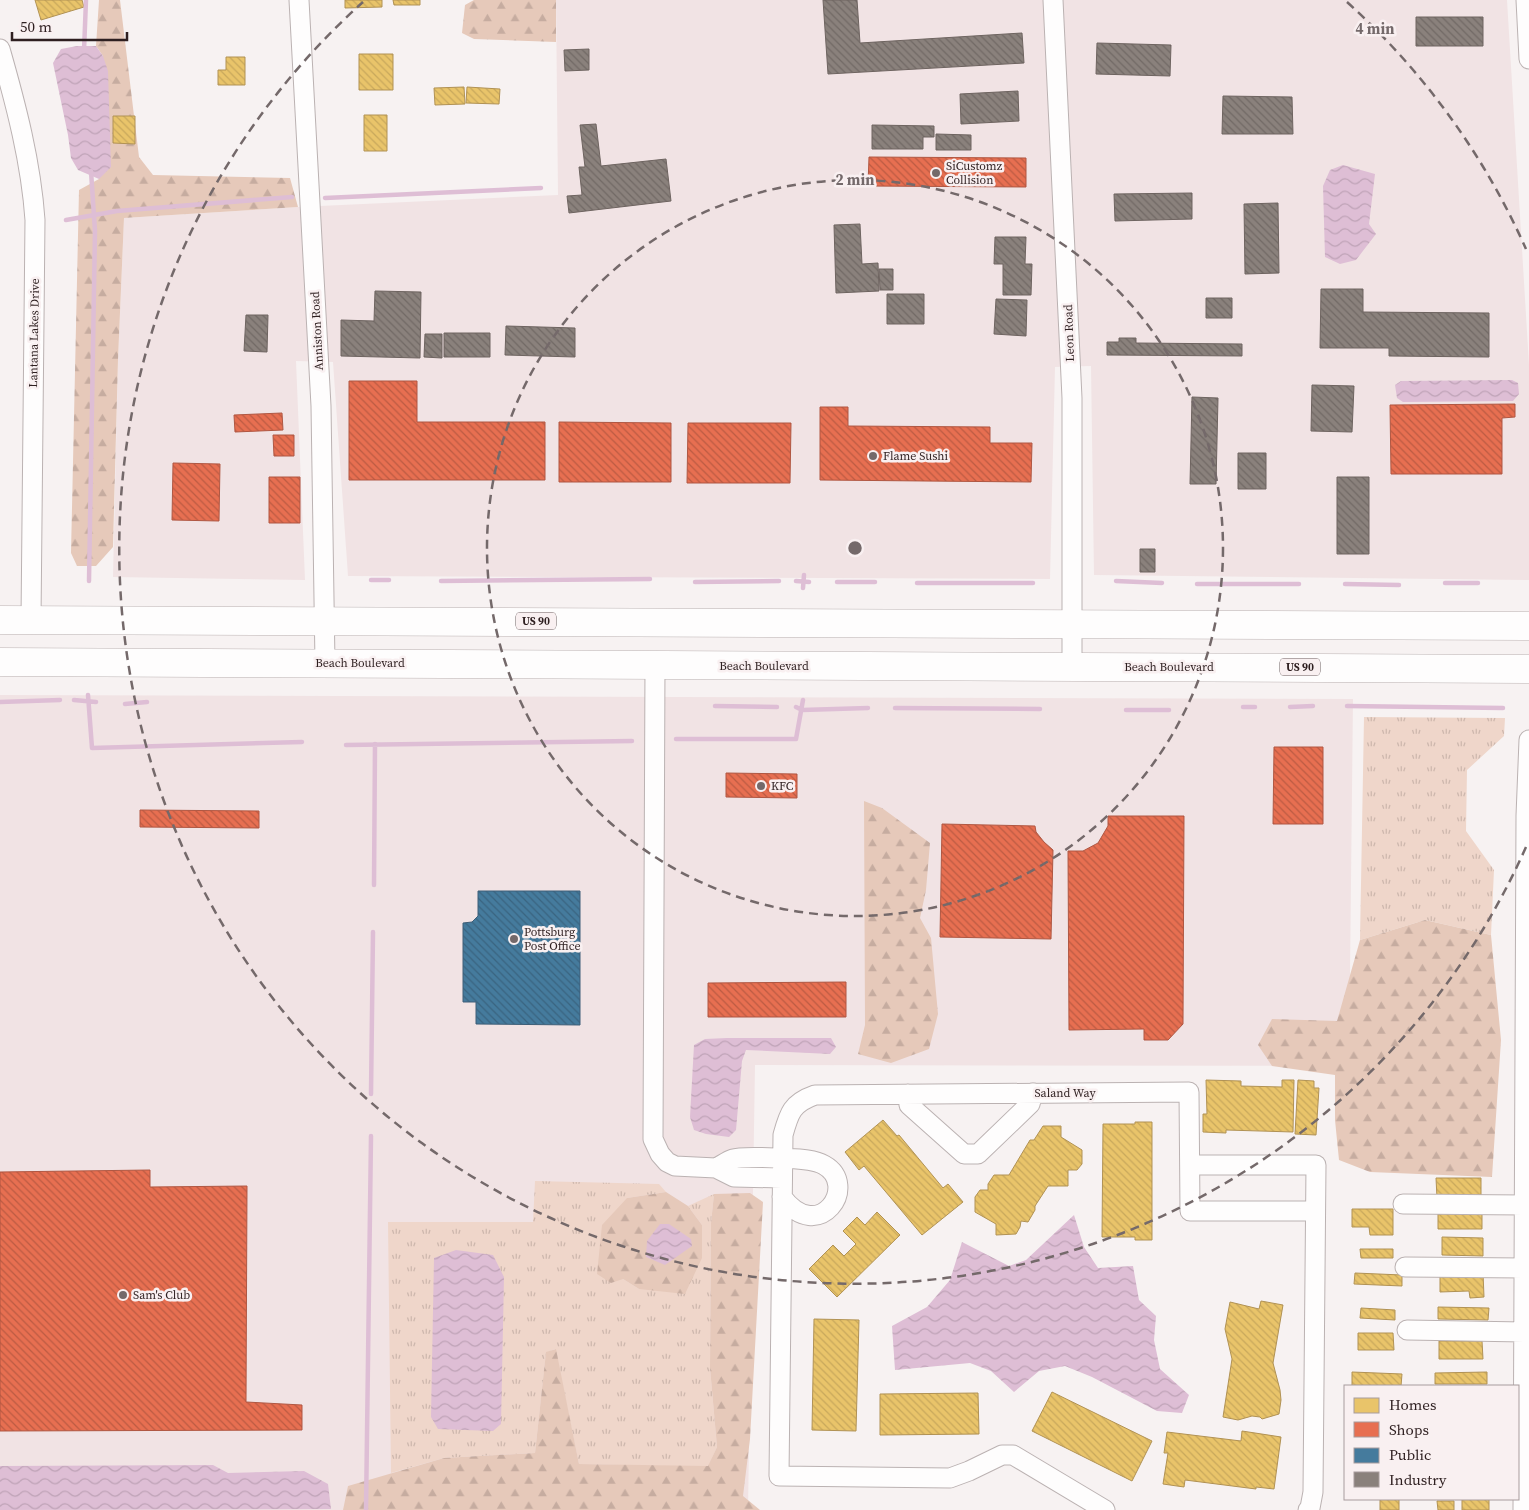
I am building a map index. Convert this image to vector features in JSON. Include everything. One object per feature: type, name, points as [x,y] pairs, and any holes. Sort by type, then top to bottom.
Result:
[{"type":"highway","name":"US 90","points":[[0,620],[1529,626]]},
{"type":"highway","name":"Beach Boulevard","points":[[0,662],[1529,668]]},
{"type":"street","name":"Anniston Road","points":[[299,0],[320,400],[326,663]]},
{"type":"street","name":"Leon Road","points":[[1053,0],[1072,398],[1072,666]]},
{"type":"street","points":[[1526,0],[1529,59]]},
{"type":"street","name":"Lantana Lakes Drive","points":[[0,49],[33,186],[35,220],[30,620]]},
{"type":"street","points":[[655,665],[653,1139],[660,1154],[667,1162],[675,1166],[716,1168],[734,1177],[782,1178]]},
{"type":"street","points":[[1523,1510],[1520,1458],[1524,1332],[1526,816],[1529,740]]},
{"type":"street","name":"Saland Way","points":[[1105,1510],[1013,1455],[1002,1455],[950,1478],[779,1476],[782,1135],[794,1106],[802,1099],[815,1094],[1189,1092],[1190,1211],[1315,1211]]},
{"type":"street","points":[[908,1094],[909,1105],[964,1154],[978,1154],[1030,1104],[1033,1093]]},
{"type":"street","points":[[716,1168],[734,1158],[806,1160],[825,1165],[837,1180],[838,1190],[836,1199],[824,1213],[805,1216],[796,1212],[782,1197]]},
{"type":"street","points":[[1190,1165],[1316,1166],[1313,1492],[1308,1510]]},
{"type":"street","points":[[1403,1204],[1524,1205]]},
{"type":"street","points":[[1405,1268],[1524,1268]]},
{"type":"street","points":[[1408,1330],[1524,1332]]},
{"type":"shaded area","points":[[556,0],[1507,0],[1529,365],[1529,580],[1094,575],[1091,366],[1055,367],[1050,579],[348,576],[333,362],[296,361],[305,580],[113,577],[118,360],[124,218],[298,207],[558,195]]},
{"type":"shaded area","points":[[0,695],[1353,699],[1349,1066],[755,1065],[748,1510],[0,1510]]},
{"type":"green space","points":[[99,0],[120,0],[139,157],[153,175],[290,178],[298,207],[124,218],[113,547],[96,566],[77,566],[71,553],[79,190],[99,179],[103,56],[96,46]]},
{"type":"green space","points":[[474,0],[556,0],[556,42],[474,39],[462,33],[465,5]]},
{"type":"green space","points":[[1364,717],[1505,718],[1504,736],[1467,770],[1466,831],[1494,870],[1491,935],[1425,920],[1360,940]]},
{"type":"green space","points":[[864,801],[882,808],[930,843],[926,890],[920,918],[931,938],[938,1014],[929,1049],[891,1063],[858,1054],[865,1025]]},
{"type":"green space","points":[[1425,920],[1491,935],[1501,1040],[1492,1177],[1370,1172],[1339,1160],[1335,1120],[1335,1075],[1272,1066],[1258,1045],[1272,1019],[1337,1021],[1360,940]]},
{"type":"green space","points":[[535,1181],[659,1184],[666,1192],[627,1198],[623,1279],[639,1289],[702,1225],[688,1206],[714,1194],[711,1223],[710,1368],[717,1447],[708,1467],[579,1464],[555,1349],[546,1353],[535,1453],[444,1458],[391,1473],[388,1222],[533,1222]]},
{"type":"green space","points":[[666,1192],[688,1206],[702,1225],[702,1258],[685,1294],[639,1289],[623,1279],[611,1283],[597,1274],[602,1225],[627,1198]]},
{"type":"green space","points":[[750,1193],[763,1202],[750,1439],[743,1496],[760,1510],[343,1510],[348,1486],[444,1458],[535,1453],[546,1352],[556,1349],[579,1464],[708,1466],[717,1447],[710,1368],[711,1223],[714,1194]]},
{"type":"water","points":[[77,46],[96,46],[103,56],[108,71],[111,167],[99,179],[78,170],[71,158],[53,63],[61,49]]},
{"type":"water","points":[[1343,165],[1375,174],[1369,224],[1376,234],[1356,260],[1340,264],[1325,257],[1323,186],[1330,170]]},
{"type":"water","points":[[1512,380],[1518,383],[1519,394],[1513,401],[1403,402],[1397,398],[1395,385],[1401,381]]},
{"type":"water","points":[[831,1038],[836,1047],[830,1054],[746,1050],[742,1061],[736,1130],[729,1137],[706,1134],[694,1130],[690,1117],[694,1045],[705,1039]]},
{"type":"water","points":[[1074,1215],[1084,1247],[1098,1268],[1133,1266],[1139,1300],[1156,1316],[1154,1340],[1160,1369],[1189,1395],[1182,1413],[1157,1411],[1092,1377],[1065,1366],[1039,1371],[1014,1392],[991,1371],[970,1363],[895,1370],[892,1326],[927,1307],[950,1280],[962,1242],[1009,1266],[1026,1260]]},
{"type":"water","points":[[660,1224],[669,1224],[691,1239],[692,1246],[665,1265],[646,1257],[647,1241]]},
{"type":"water","points":[[456,1250],[493,1255],[504,1277],[501,1424],[493,1431],[438,1429],[431,1417],[434,1258]]},
{"type":"water","points":[[213,1465],[228,1473],[304,1471],[328,1484],[331,1509],[0,1510],[0,1466]]},
{"type":"building: Homes","points":[[35,0],[82,0],[84,7],[41,20]]},
{"type":"building: Homes","points":[[345,0],[382,0],[382,7],[345,8]]},
{"type":"building: Homes","points":[[393,0],[420,0],[420,5],[394,5]]},
{"type":"building: Homes","points":[[359,54],[393,54],[393,90],[359,90]]},
{"type":"building: Homes","points":[[226,57],[245,57],[245,85],[218,85],[218,70],[226,70]]},
{"type":"building: Homes","points":[[464,87],[465,104],[435,105],[434,88]]},
{"type":"building: Homes","points":[[467,87],[500,89],[499,104],[466,103]]},
{"type":"building: Homes","points":[[364,115],[387,115],[387,151],[364,151]]},
{"type":"building: Homes","points":[[113,116],[135,116],[135,144],[113,143]]},
{"type":"building: Homes","points":[[1206,1080],[1241,1081],[1241,1086],[1282,1087],[1282,1080],[1294,1080],[1293,1132],[1226,1130],[1226,1133],[1203,1132],[1203,1114],[1207,1114]]},
{"type":"building: Homes","points":[[1298,1080],[1314,1081],[1314,1088],[1319,1088],[1316,1135],[1295,1134]]},
{"type":"building: Homes","points":[[883,1120],[897,1136],[899,1135],[943,1188],[948,1184],[963,1202],[922,1235],[864,1166],[859,1170],[845,1152]]},
{"type":"building: Homes","points":[[1135,1122],[1152,1122],[1152,1240],[1135,1240],[1135,1237],[1102,1237],[1103,1124],[1135,1124]]},
{"type":"building: Homes","points":[[1043,1126],[1061,1126],[1061,1137],[1082,1150],[1082,1164],[1077,1170],[1068,1170],[1068,1186],[1048,1186],[1035,1206],[1035,1210],[1028,1222],[1021,1221],[1016,1234],[996,1235],[996,1224],[975,1212],[975,1197],[980,1190],[988,1190],[988,1184],[994,1175],[1009,1175],[1030,1140],[1034,1140]]},
{"type":"building: Homes","points":[[1436,1178],[1481,1178],[1481,1197],[1437,1198]]},
{"type":"building: Homes","points":[[1352,1209],[1393,1209],[1393,1235],[1370,1235],[1369,1227],[1352,1227]]},
{"type":"building: Homes","points":[[877,1212],[900,1235],[837,1297],[809,1269],[833,1245],[844,1256],[856,1244],[843,1231],[857,1217],[865,1225]]},
{"type":"building: Homes","points":[[1438,1213],[1482,1213],[1482,1229],[1438,1229]]},
{"type":"building: Homes","points":[[1442,1237],[1483,1238],[1483,1256],[1442,1255]]},
{"type":"building: Homes","points":[[1360,1249],[1393,1249],[1393,1258],[1361,1258]]},
{"type":"building: Homes","points":[[1355,1273],[1402,1275],[1402,1286],[1354,1284]]},
{"type":"building: Homes","points":[[1440,1273],[1483,1273],[1484,1297],[1470,1298],[1469,1291],[1440,1292]]},
{"type":"building: Homes","points":[[1261,1301],[1283,1305],[1273,1363],[1280,1390],[1279,1414],[1262,1419],[1252,1416],[1238,1420],[1223,1417],[1232,1359],[1225,1329],[1230,1302],[1259,1309]]},
{"type":"building: Homes","points":[[1438,1307],[1489,1308],[1488,1320],[1438,1319]]},
{"type":"building: Homes","points":[[1361,1308],[1395,1310],[1395,1320],[1360,1318]]},
{"type":"building: Homes","points":[[814,1319],[859,1320],[856,1431],[812,1430]]},
{"type":"building: Homes","points":[[1358,1333],[1393,1333],[1394,1350],[1358,1350]]},
{"type":"building: Homes","points":[[1439,1341],[1482,1341],[1483,1359],[1439,1359]]},
{"type":"building: Homes","points":[[1352,1372],[1402,1374],[1401,1385],[1352,1385]]},
{"type":"building: Homes","points":[[1487,1372],[1487,1384],[1435,1384],[1435,1373]]},
{"type":"building: Homes","points":[[1052,1392],[1152,1441],[1132,1481],[1032,1431]]},
{"type":"building: Homes","points":[[978,1393],[979,1434],[880,1435],[880,1394]]},
{"type":"building: Homes","points":[[1242,1431],[1281,1437],[1274,1489],[1256,1487],[1256,1489],[1185,1480],[1184,1487],[1163,1484],[1168,1453],[1164,1453],[1167,1432],[1241,1441]]},
{"type":"building: Homes","points":[[1380,1500],[1399,1500],[1399,1510],[1380,1510]]},
{"type":"building: Homes","points":[[1462,1500],[1489,1500],[1489,1510],[1462,1510]]},
{"type":"building: Homes","points":[[1437,1501],[1454,1501],[1454,1510],[1438,1510]]},
{"type":"building: Shops","points":[[869,157],[1026,158],[1026,187],[868,186]]},
{"type":"building: Shops","points":[[349,381],[417,381],[417,422],[545,422],[545,480],[349,480]]},
{"type":"building: Shops","points":[[1515,404],[1515,417],[1502,418],[1502,474],[1391,474],[1390,405]]},
{"type":"building: Shops","points":[[820,407],[848,407],[848,426],[990,427],[990,443],[1032,443],[1031,482],[820,480]]},
{"type":"building: Shops","points":[[282,413],[283,430],[235,432],[234,415]]},
{"type":"building: Shops","points":[[559,422],[671,423],[671,482],[559,482]]},
{"type":"building: Shops","points":[[688,423],[791,423],[790,483],[687,483]]},
{"type":"building: Shops","points":[[273,435],[294,435],[294,456],[274,456]]},
{"type":"building: Shops","points":[[173,463],[220,464],[219,521],[172,520]]},
{"type":"building: Shops","points":[[269,477],[300,477],[300,523],[269,523]]},
{"type":"building: Shops","points":[[1274,747],[1323,747],[1323,824],[1273,824]]},
{"type":"building: Shops","name":"KFC","points":[[726,773],[797,774],[797,798],[726,797]]},
{"type":"building: Shops","points":[[140,810],[259,811],[259,828],[140,827]]},
{"type":"building: Shops","points":[[1108,816],[1184,816],[1183,1024],[1168,1040],[1144,1040],[1144,1029],[1069,1030],[1068,851],[1083,851],[1098,843],[1108,826]]},
{"type":"building: Shops","points":[[942,824],[1035,826],[1036,832],[1053,850],[1051,939],[940,937]]},
{"type":"building: Shops","points":[[846,982],[846,1017],[708,1017],[708,983]]},
{"type":"building: Shops","name":"Sam's Club","points":[[150,1170],[150,1187],[247,1186],[246,1402],[302,1405],[302,1430],[0,1431],[0,1172]]},
{"type":"building: Public","points":[[478,891],[580,891],[580,1025],[476,1024],[476,1002],[463,1002],[463,923],[472,922],[478,916]]},
{"type":"building: Industry","points":[[823,0],[857,0],[860,43],[1022,33],[1024,63],[828,74]]},
{"type":"building: Industry","points":[[1416,17],[1483,17],[1483,46],[1416,46]]},
{"type":"building: Industry","points":[[1097,43],[1171,45],[1170,76],[1096,74]]},
{"type":"building: Industry","points":[[589,49],[589,70],[565,71],[564,50]]},
{"type":"building: Industry","points":[[1018,91],[1019,121],[961,124],[960,94]]},
{"type":"building: Industry","points":[[1223,96],[1292,97],[1293,134],[1222,134]]},
{"type":"building: Industry","points":[[596,124],[601,166],[666,159],[671,201],[569,213],[567,196],[582,195],[579,167],[585,167],[580,125]]},
{"type":"building: Industry","points":[[872,125],[934,126],[934,137],[923,137],[923,149],[872,149]]},
{"type":"building: Industry","points":[[936,134],[971,135],[971,150],[936,150]]},
{"type":"building: Industry","points":[[1192,193],[1192,219],[1115,221],[1114,194]]},
{"type":"building: Industry","points":[[1278,203],[1279,273],[1245,274],[1244,204]]},
{"type":"building: Industry","points":[[860,224],[862,264],[878,263],[879,291],[836,293],[834,225]]},
{"type":"building: Industry","points":[[995,237],[1026,237],[1025,264],[1032,264],[1031,295],[1003,295],[1003,264],[994,264]]},
{"type":"building: Industry","points":[[879,269],[893,269],[893,290],[880,290]]},
{"type":"building: Industry","points":[[1321,289],[1363,289],[1363,312],[1489,313],[1489,357],[1389,356],[1389,348],[1320,348]]},
{"type":"building: Industry","points":[[375,291],[421,292],[420,358],[341,356],[341,320],[374,321]]},
{"type":"building: Industry","points":[[887,294],[924,294],[924,324],[887,324]]},
{"type":"building: Industry","points":[[1206,298],[1232,298],[1232,318],[1206,318]]},
{"type":"building: Industry","points":[[996,299],[1027,300],[1026,336],[994,334]]},
{"type":"building: Industry","points":[[246,315],[268,315],[267,352],[244,351]]},
{"type":"building: Industry","points":[[506,326],[575,328],[575,357],[505,355]]},
{"type":"building: Industry","points":[[444,333],[490,333],[490,357],[444,357]]},
{"type":"building: Industry","points":[[425,334],[442,334],[442,358],[424,357]]},
{"type":"building: Industry","points":[[1119,338],[1136,338],[1136,343],[1242,344],[1242,356],[1107,355],[1107,342],[1119,342]]},
{"type":"building: Industry","points":[[1312,385],[1354,386],[1352,432],[1311,431]]},
{"type":"building: Industry","points":[[1192,397],[1218,398],[1216,484],[1190,484]]},
{"type":"building: Industry","points":[[1238,453],[1266,453],[1266,489],[1238,489]]},
{"type":"building: Industry","points":[[1337,477],[1369,477],[1369,554],[1337,554]]},
{"type":"building: Industry","points":[[1140,549],[1155,549],[1155,572],[1140,572]]},
{"type":"waterway","points":[[84,51],[86,0]]},
{"type":"waterway","points":[[89,581],[95,231],[91,171]]},
{"type":"waterway","points":[[325,198],[541,188]]},
{"type":"waterway","points":[[66,220],[117,211],[292,197]]},
{"type":"waterway","points":[[803,588],[804,575]]},
{"type":"waterway","points":[[441,581],[650,579]]},
{"type":"waterway","points":[[371,580],[389,580]]},
{"type":"waterway","points":[[695,582],[779,581]]},
{"type":"waterway","points":[[796,581],[809,582]]},
{"type":"waterway","points":[[1116,581],[1162,583]]},
{"type":"waterway","points":[[837,582],[875,582]]},
{"type":"waterway","points":[[917,583],[1033,583]]},
{"type":"waterway","points":[[1445,583],[1478,583]]},
{"type":"waterway","points":[[1197,584],[1299,584]]},
{"type":"waterway","points":[[1345,584],[1399,585]]},
{"type":"waterway","points":[[88,695],[92,748],[302,742]]},
{"type":"waterway","points":[[0,702],[60,700]]},
{"type":"waterway","points":[[74,700],[96,702]]},
{"type":"waterway","points":[[676,739],[796,739],[803,700]]},
{"type":"waterway","points":[[125,704],[147,702]]},
{"type":"waterway","points":[[715,706],[777,707]]},
{"type":"waterway","points":[[1290,707],[1313,706]]},
{"type":"waterway","points":[[1347,706],[1503,708]]},
{"type":"waterway","points":[[796,707],[802,710],[868,708]]},
{"type":"waterway","points":[[1243,707],[1255,707]]},
{"type":"waterway","points":[[895,708],[1040,709]]},
{"type":"waterway","points":[[1126,710],[1169,710]]},
{"type":"waterway","points":[[346,745],[632,741]]},
{"type":"waterway","points":[[374,885],[375,744]]},
{"type":"waterway","points":[[371,1094],[373,932]]},
{"type":"waterway","points":[[366,1510],[371,1136]]},
{"type":"place","name":"SiCustomz Collision","points":[[936,173]]},
{"type":"place","name":"Flame Sushi","points":[[873,456]]},
{"type":"place","name":"KFC","points":[[761,786]]},
{"type":"place","name":"Pottsburg Post Office","points":[[514,939]]},
{"type":"place","name":"Sam's Club","points":[[123,1295]]}]
